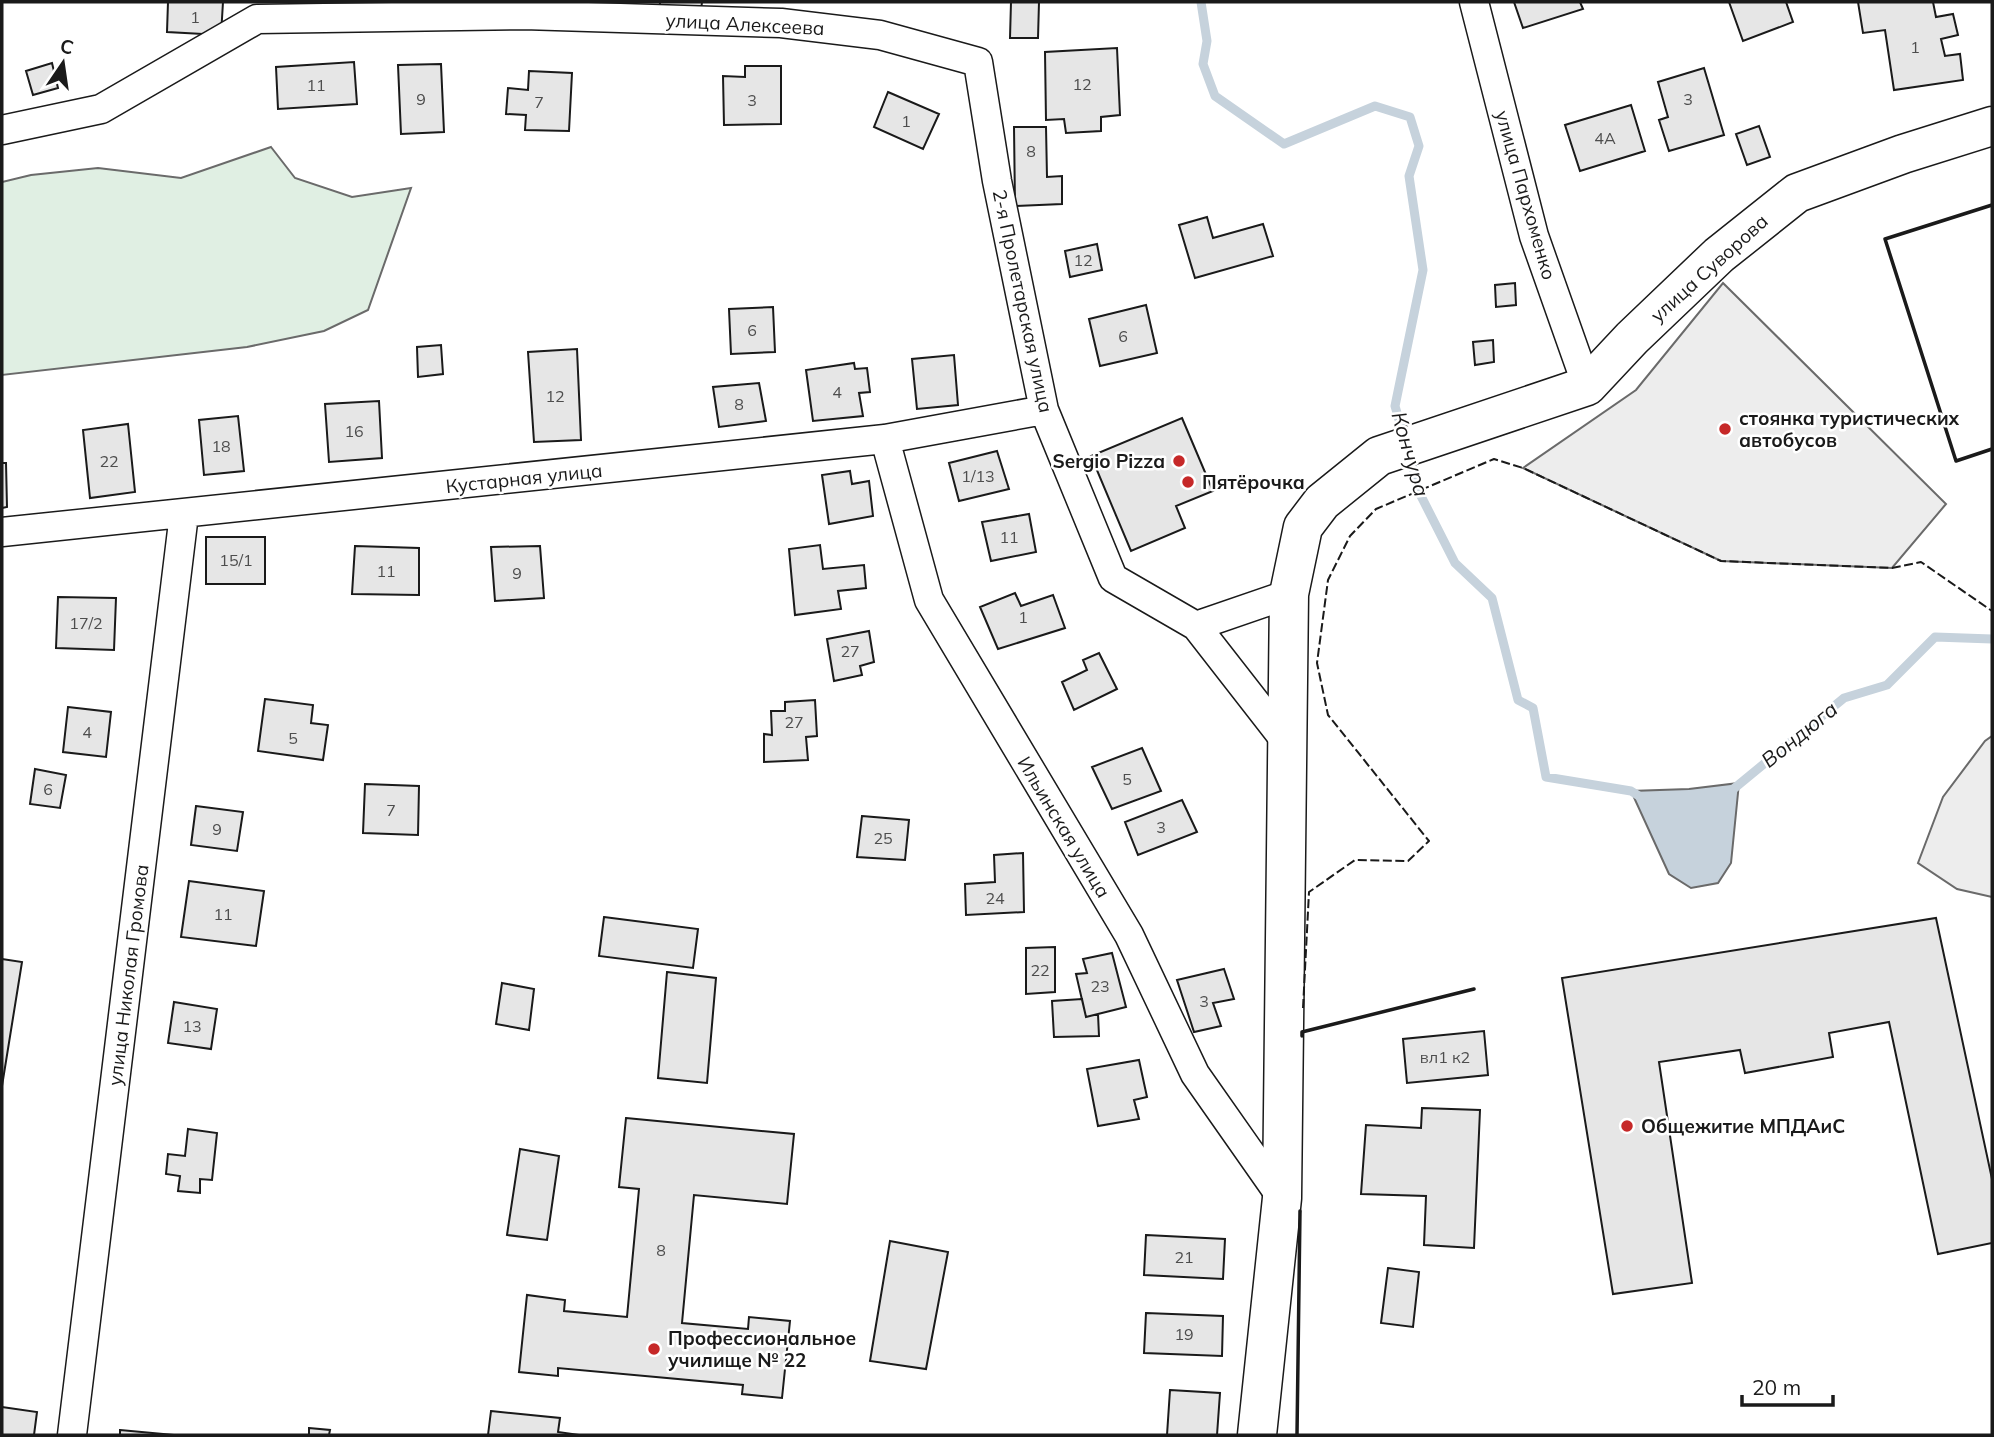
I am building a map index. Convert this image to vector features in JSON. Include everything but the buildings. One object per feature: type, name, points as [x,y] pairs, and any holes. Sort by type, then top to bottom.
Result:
[{"type":"main road","name":"улица Суворова","points":[[1289,594],[1303,527],[1322,502],[1379,456],[1587,386],[1632,338],[1719,256],[1797,193],[1903,154],[1992,126]]},
{"type":"main road","points":[[1256,1435],[1282,1198],[1289,594]]},
{"type":"street","name":"улица Пархоменко","points":[[1474,2],[1534,236],[1587,386]]},
{"type":"street","name":"улица Алексеева","points":[[258,10],[524,8],[782,12],[978,62]]},
{"type":"street","points":[[2,130],[101,109],[258,10]]},
{"type":"street","name":"2-я Пролетарская улица","points":[[978,62],[997,181],[1044,410],[1113,578],[1196,626],[1288,744]]},
{"type":"street","name":"Кустарная улица","points":[[2,533],[885,439],[1044,410]]},
{"type":"street","name":"Ильинская улица","points":[[885,439],[929,600],[1129,934],[1195,1074],[1282,1198]]},
{"type":"street","name":"улица Николая Громова","points":[[72,1435],[184,514]]},
{"type":"street","points":[[1196,626],[1289,594]]},
{"type":"green space","points":[[271,147],[295,178],[352,197],[411,188],[368,310],[324,331],[247,347],[2,375],[2,182],[31,175],[98,168],[181,178]]},
{"type":"shaded area","name":"стоянка туристических автобусов","points":[[1723,283],[1946,504],[1892,568],[1721,561],[1523,468],[1636,390]]},
{"type":"shaded area","points":[[1992,736],[1992,897],[1957,889],[1918,863],[1943,797],[1985,741]]},
{"type":"shaded area","points":[[1739,783],[1731,863],[1718,883],[1691,888],[1669,874],[1631,791],[1689,789]]},
{"type":"waterway","name":"Кончура","points":[[1201,2],[1207,41],[1203,64],[1215,96],[1284,144],[1375,106],[1410,117],[1419,146],[1409,176],[1423,270],[1395,406],[1404,437]]},
{"type":"waterway","name":"Кончура","points":[[1409,454],[1421,496],[1455,563],[1492,598],[1518,700],[1533,708],[1546,777],[1631,791],[1639,796]]},
{"type":"waterway","name":"Вондюга","points":[[1731,791],[1844,698],[1887,685],[1935,637],[1992,639]]},
{"type":"fence","points":[[1303,1008],[1309,892],[1355,860],[1408,861],[1429,841],[1328,715],[1317,663],[1328,580],[1350,536],[1376,509],[1494,459],[1523,468],[1721,561],[1892,568],[1921,562],[1992,611]]},
{"type":"wall","points":[[1992,205],[1885,239],[1956,461],[1992,449]]},
{"type":"wall","points":[[1302,1036],[1302,1032],[1474,989]]},
{"type":"wall","points":[[1297,1435],[1300,1211]]},
{"type":"place","name":"стоянка туристических автобусов","points":[[1725,429]]},
{"type":"place","name":"Sergio Pizza","points":[[1179,461]]},
{"type":"place","name":"Пятёрочка","points":[[1188,482]]},
{"type":"place","name":"Общежитие МПДАиС","points":[[1627,1126]]},
{"type":"place","name":"Профессиональное училище № 22","points":[[654,1349]]}]
